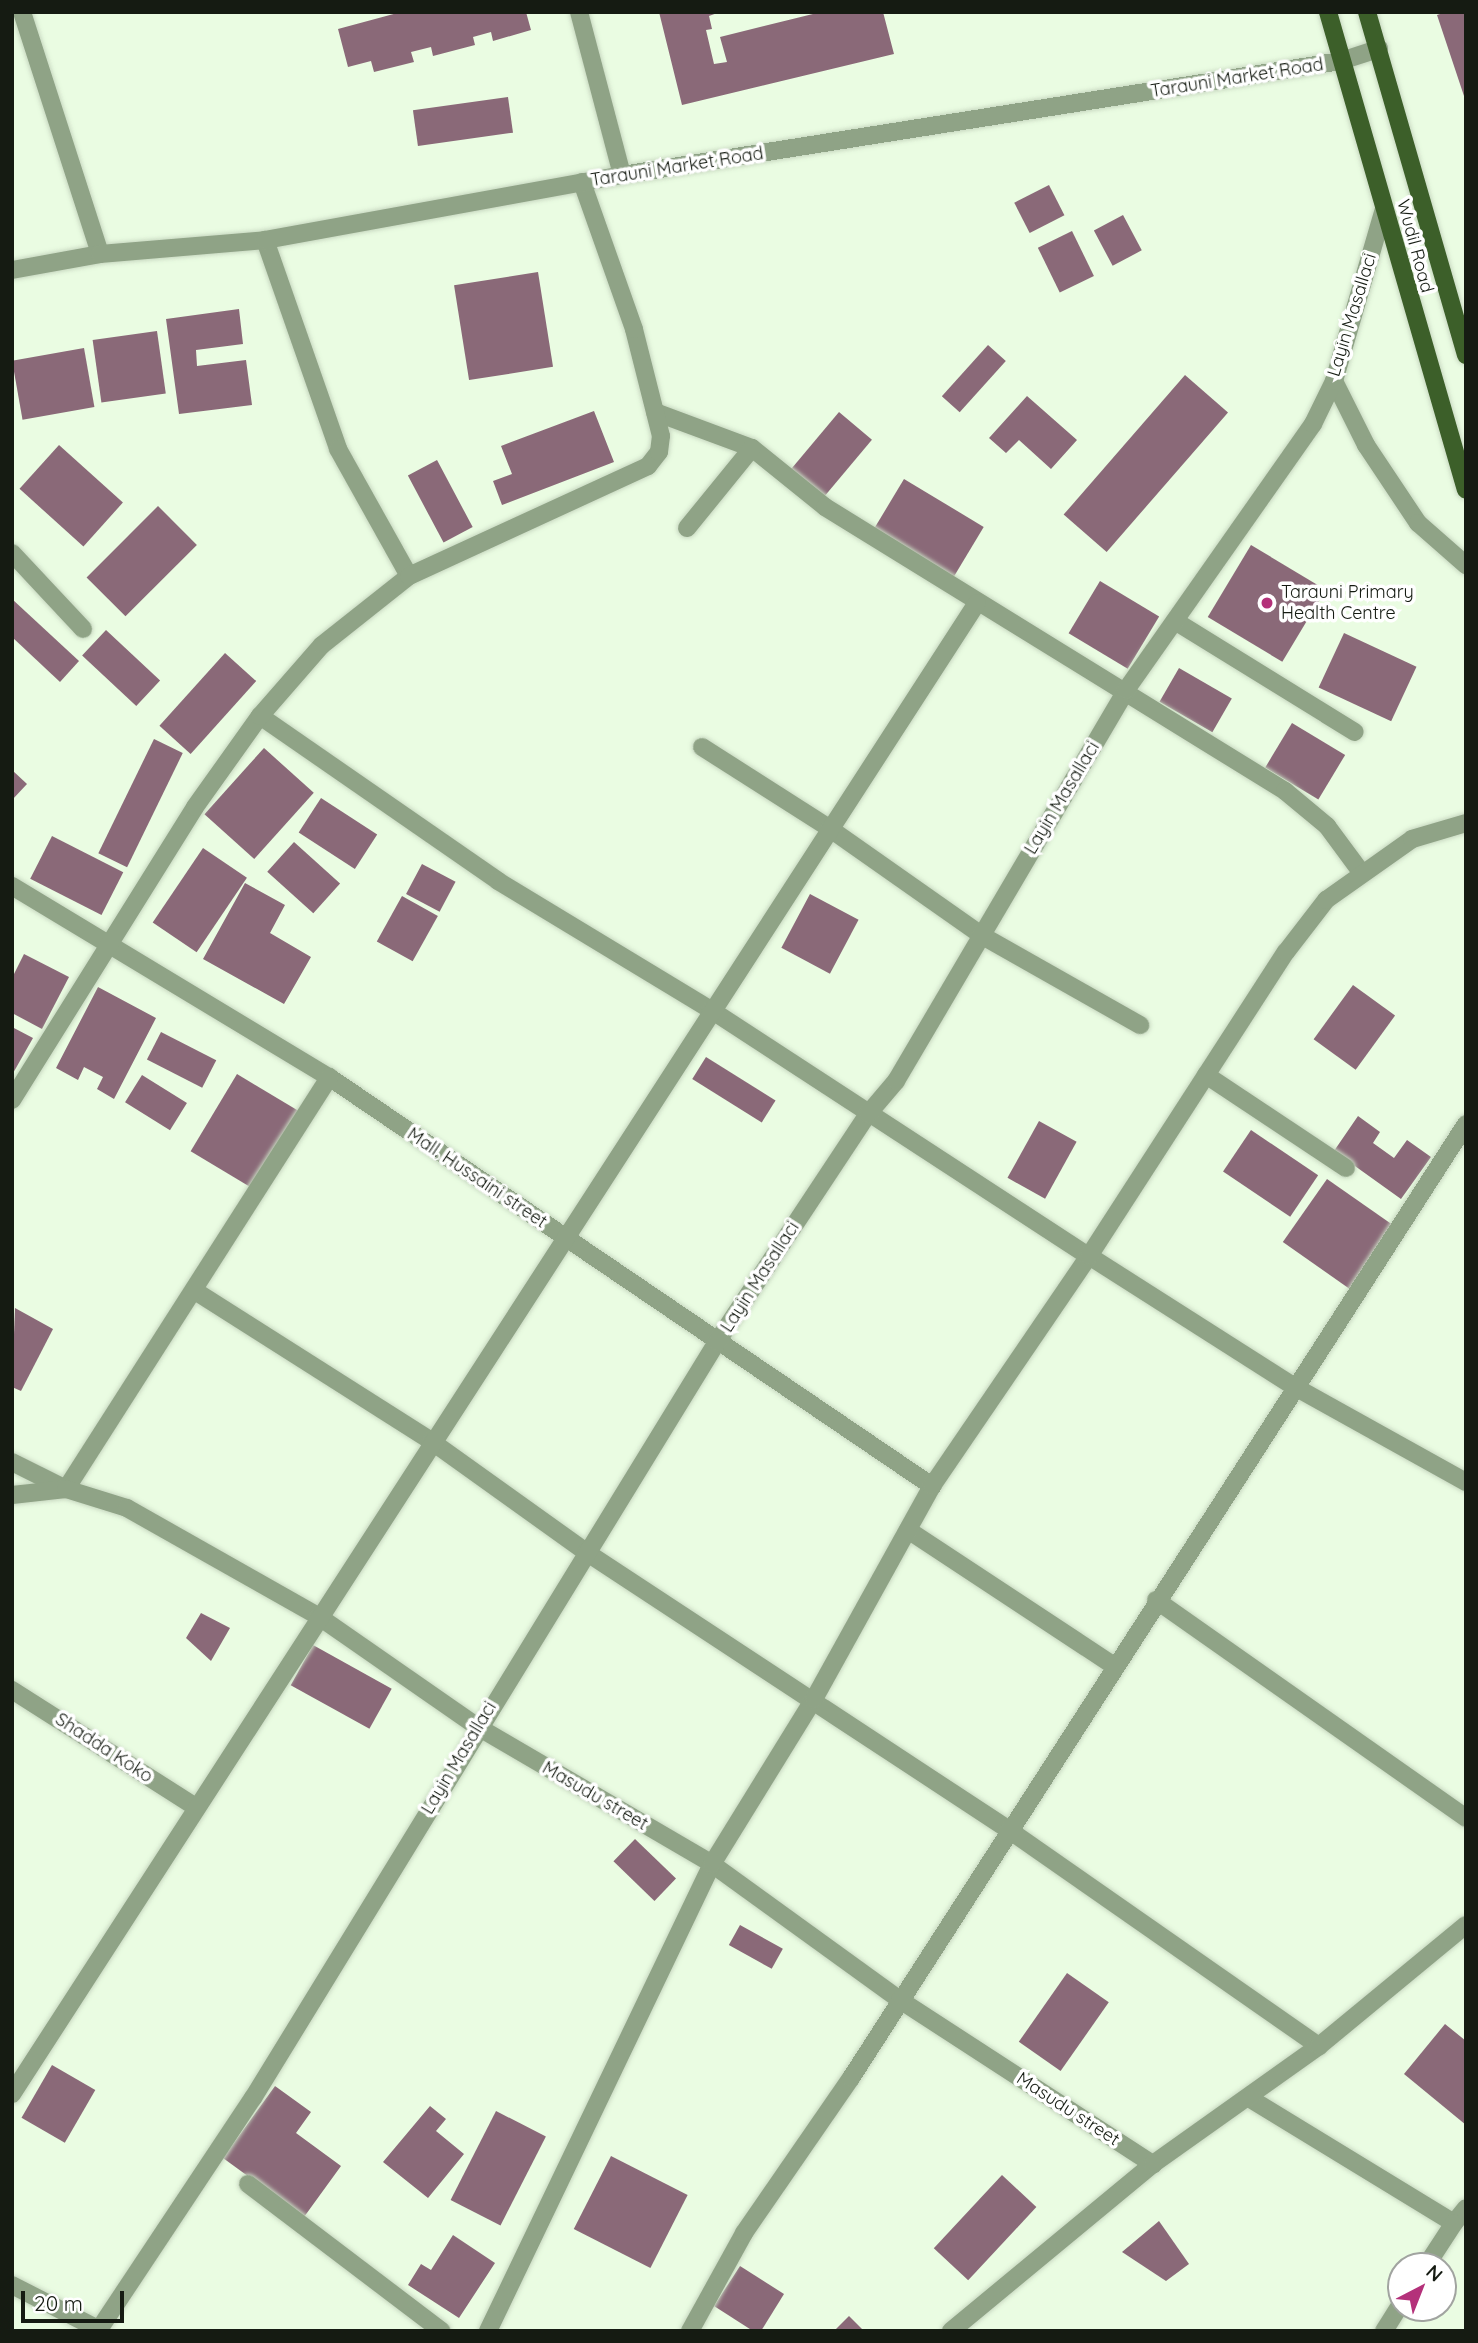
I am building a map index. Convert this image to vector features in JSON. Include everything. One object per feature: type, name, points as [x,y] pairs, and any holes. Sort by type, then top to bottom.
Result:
[{"type":"main road","name":"Wudil Road","points":[[1328,12],[1466,489]]},
{"type":"main road","name":"Wudil Road","points":[[1367,12],[1466,355]]},
{"type":"street","points":[[22,12],[100,254]]},
{"type":"street","points":[[579,12],[622,175]]},
{"type":"street","name":"Tarauni Market Road","points":[[12,270],[100,254],[265,240],[622,175],[1342,61],[1379,49]]},
{"type":"street","points":[[12,1100],[195,807],[260,716],[322,645],[409,576],[648,466],[659,452],[655,412],[634,329],[582,182]]},
{"type":"street","name":"Layin Masallaci","points":[[98,2330],[253,2098],[478,1727],[717,1342],[868,1114],[896,1082],[1126,690],[1313,424],[1334,381],[1384,209]]},
{"type":"street","points":[[265,240],[338,449],[409,576]]},
{"type":"street","points":[[1334,381],[1366,444],[1418,523],[1466,565]]},
{"type":"street","points":[[655,412],[752,448],[825,507],[977,603],[1126,690],[1308,806],[1361,872]]},
{"type":"street","points":[[687,528],[752,448]]},
{"type":"street","points":[[12,552],[83,629]]},
{"type":"street","points":[[12,2094],[431,1441],[977,603]]},
{"type":"street","points":[[1175,621],[1355,732]]},
{"type":"street","points":[[260,716],[498,881],[711,1010],[868,1114],[1295,1387],[1466,1482]]},
{"type":"street","points":[[702,747],[829,828],[981,935],[1140,1026]]},
{"type":"street","points":[[488,2331],[712,1864],[814,1699],[932,1486],[1089,1256],[1286,952],[1326,900],[1361,872],[1412,839],[1466,823]]},
{"type":"street","name":"Mall. Hussaini street","points":[[12,886],[329,1077],[484,1186],[656,1295],[717,1342],[932,1486]]},
{"type":"street","points":[[1206,1075],[1346,1168]]},
{"type":"street","points":[[12,1462],[66,1489],[195,1292],[329,1077]]},
{"type":"street","points":[[690,2331],[744,2234],[901,2000],[1156,1600],[1466,1124]]},
{"type":"street","points":[[195,1292],[431,1441],[586,1552],[814,1699],[1009,1830],[1319,2046]]},
{"type":"street","name":"Masudu street","points":[[12,1496],[66,1489],[127,1508],[318,1616],[478,1727],[712,1864],[901,2000],[1153,2164]]},
{"type":"street","points":[[908,1530],[1114,1666]]},
{"type":"street","points":[[1156,1600],[1466,1818]]},
{"type":"street","name":"Shadda Koko","points":[[12,1690],[195,1807]]},
{"type":"street","points":[[951,2331],[1153,2164],[1319,2046],[1466,1925]]},
{"type":"street","points":[[1249,2098],[1454,2223]]},
{"type":"street","points":[[248,2184],[442,2331]]},
{"type":"street","points":[[1435,2252],[1466,2208]]},
{"type":"street","points":[[12,2286],[98,2330]]},
{"type":"building","points":[[401,12],[526,12],[531,30],[493,41],[491,32],[473,37],[475,45],[433,56],[431,47],[411,52],[414,62],[374,72],[371,61],[348,67],[338,29]]},
{"type":"building","points":[[659,12],[720,12],[709,16],[712,29],[706,30],[714,64],[727,62],[720,37],[821,12],[883,12],[894,54],[682,105]]},
{"type":"building","points":[[1466,12],[1466,102],[1437,15]]},
{"type":"building","points":[[508,97],[513,133],[418,146],[413,110]]},
{"type":"building","points":[[1049,185],[1064,215],[1030,233],[1014,203]]},
{"type":"building","points":[[1123,215],[1142,250],[1113,266],[1094,230]]},
{"type":"building","points":[[1072,231],[1094,276],[1060,293],[1038,248]]},
{"type":"building","points":[[538,272],[553,367],[469,380],[454,285]]},
{"type":"building","points":[[239,309],[243,344],[196,350],[197,366],[246,360],[252,405],[179,414],[166,319]]},
{"type":"building","points":[[157,331],[166,393],[101,402],[93,340]]},
{"type":"building","points":[[988,345],[1006,361],[960,412],[942,396]]},
{"type":"building","points":[[84,348],[94,407],[23,420],[12,361]]},
{"type":"building","points":[[1185,375],[1228,412],[1107,552],[1064,515]]},
{"type":"building","points":[[1027,396],[1077,440],[1051,469],[1019,440],[1006,453],[989,438]]},
{"type":"building","points":[[594,411],[614,462],[502,505],[493,481],[512,474],[501,446]]},
{"type":"building","points":[[839,412],[872,440],[822,499],[790,471]]},
{"type":"building","points":[[59,445],[123,503],[83,546],[20,489]]},
{"type":"building","points":[[437,460],[473,527],[444,543],[408,475]]},
{"type":"building","points":[[904,479],[984,527],[953,577],[874,530]]},
{"type":"building","points":[[158,506],[197,545],[125,616],[87,577]]},
{"type":"building","name":"Tarauni Primary Health Centre","points":[[1251,545],[1326,590],[1282,662],[1208,617]]},
{"type":"building","points":[[1100,581],[1159,617],[1128,669],[1069,633]]},
{"type":"building","points":[[12,599],[79,661],[60,682],[12,637]]},
{"type":"building","points":[[106,630],[160,680],[136,706],[82,656]]},
{"type":"building","points":[[1344,633],[1417,667],[1391,721],[1319,687]]},
{"type":"building","points":[[225,653],[256,681],[191,754],[159,726]]},
{"type":"building","points":[[1179,668],[1232,699],[1212,732],[1160,702]]},
{"type":"building","points":[[1292,723],[1345,755],[1318,800],[1265,768]]},
{"type":"building","points":[[154,739],[183,753],[127,867],[98,853]]},
{"type":"building","points":[[264,748],[314,793],[254,859],[204,814]]},
{"type":"building","points":[[12,770],[27,784],[12,800]]},
{"type":"building","points":[[321,798],[377,834],[355,869],[299,832]]},
{"type":"building","points":[[52,836],[123,872],[101,915],[30,879]]},
{"type":"building","points":[[294,842],[340,883],[313,913],[267,872]]},
{"type":"building","points":[[203,848],[247,878],[197,952],[153,923]]},
{"type":"building","points":[[422,864],[456,882],[440,912],[406,894]]},
{"type":"building","points":[[245,883],[285,905],[270,933],[311,957],[284,1004],[203,959]]},
{"type":"building","points":[[810,894],[859,920],[830,974],[781,948]]},
{"type":"building","points":[[402,896],[438,916],[413,961],[377,941]]},
{"type":"building","points":[[24,954],[69,977],[42,1029],[12,1013],[12,978]]},
{"type":"building","points":[[1353,985],[1395,1016],[1356,1070],[1314,1039]]},
{"type":"building","points":[[98,987],[156,1018],[114,1099],[97,1089],[103,1077],[84,1067],[78,1080],[56,1068]]},
{"type":"building","points":[[12,1027],[33,1038],[12,1075]]},
{"type":"building","points":[[161,1032],[216,1060],[202,1088],[147,1060]]},
{"type":"building","points":[[706,1057],[776,1100],[762,1123],[692,1079]]},
{"type":"building","points":[[237,1074],[298,1111],[252,1188],[191,1151]]},
{"type":"building","points":[[142,1075],[187,1103],[170,1130],[125,1102]]},
{"type":"building","points":[[1358,1116],[1380,1132],[1373,1143],[1394,1158],[1407,1140],[1431,1157],[1401,1199],[1334,1151]]},
{"type":"building","points":[[1039,1121],[1077,1142],[1045,1199],[1007,1178]]},
{"type":"building","points":[[1251,1130],[1318,1175],[1290,1217],[1223,1171]]},
{"type":"building","points":[[1327,1179],[1395,1227],[1351,1290],[1283,1242]]},
{"type":"building","points":[[15,1308],[53,1329],[21,1391],[12,1387]]},
{"type":"building","points":[[201,1613],[230,1628],[211,1661],[186,1638]]},
{"type":"building","points":[[313,1645],[392,1689],[369,1729],[291,1685]]},
{"type":"building","points":[[635,1839],[676,1879],[654,1901],[613,1861]]},
{"type":"building","points":[[740,1925],[783,1949],[772,1969],[729,1945]]},
{"type":"building","points":[[1067,1973],[1109,2002],[1061,2071],[1019,2042]]},
{"type":"building","points":[[1445,2024],[1466,2041],[1466,2125],[1404,2074]]},
{"type":"building","points":[[52,2065],[95,2090],[65,2143],[22,2118]]},
{"type":"building","points":[[275,2086],[311,2112],[296,2133],[341,2166],[304,2217],[223,2158]]},
{"type":"building","points":[[430,2106],[446,2119],[436,2131],[464,2154],[428,2198],[383,2162]]},
{"type":"building","points":[[496,2111],[546,2136],[500,2226],[451,2200]]},
{"type":"building","points":[[611,2156],[688,2195],[650,2268],[574,2229]]},
{"type":"building","points":[[1002,2175],[1036,2207],[968,2280],[934,2248]]},
{"type":"building","points":[[1159,2221],[1189,2264],[1166,2281],[1122,2252]]},
{"type":"building","points":[[453,2235],[495,2263],[459,2318],[408,2285],[421,2264],[431,2270]]},
{"type":"building","points":[[740,2266],[784,2294],[761,2331],[753,2331],[714,2306]]},
{"type":"building","points":[[849,2316],[864,2331],[834,2331]]},
{"type":"place","name":"Tarauni Primary Health Centre","points":[[1267,603]]}]
